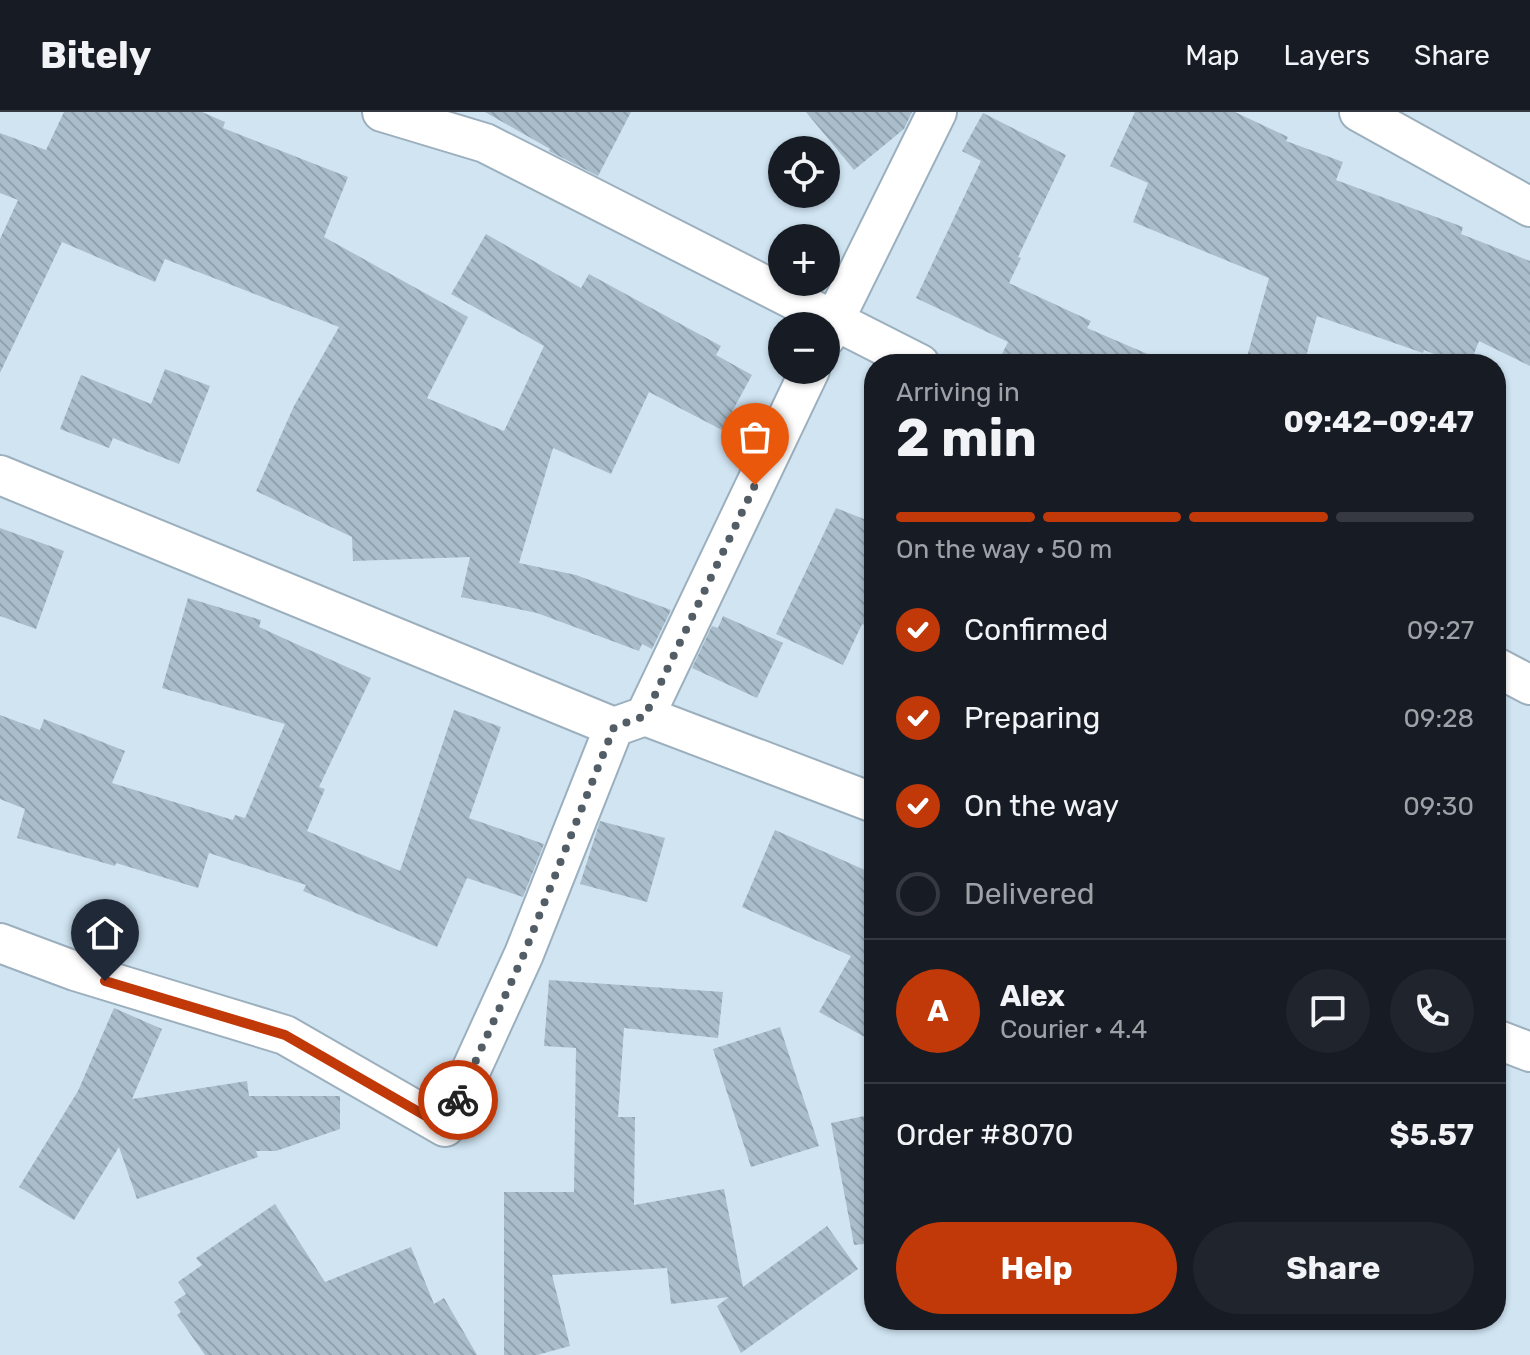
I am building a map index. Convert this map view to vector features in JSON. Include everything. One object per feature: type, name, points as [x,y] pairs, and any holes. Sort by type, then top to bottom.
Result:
[{"type":"street","points":[[382,112],[485,143],[800,312]]},
{"type":"street","points":[[838,312],[937,112]]},
{"type":"street","points":[[1359,112],[1530,207]]},
{"type":"street","points":[[840,332],[895,354]]},
{"type":"street","points":[[0,943],[75,971],[285,1035],[445,1127],[630,722],[803,384]]},
{"type":"street","points":[[0,475],[630,722],[864,800]]},
{"type":"street","points":[[1506,672],[1530,685]]},
{"type":"street","points":[[1506,1043],[1530,1052]]},
{"type":"building","points":[[64,112],[202,112],[225,122],[223,128],[348,177],[324,237],[468,317],[427,398],[504,431],[544,346],[451,294],[486,234],[581,288],[589,274],[721,346],[716,355],[752,375],[722,430],[649,392],[611,474],[553,448],[519,563],[576,575],[671,610],[652,649],[642,644],[639,651],[537,613],[461,597],[470,557],[353,561],[352,537],[256,491],[294,406],[339,327],[165,259],[155,282],[62,242],[0,373],[0,239],[18,200],[0,193],[0,133],[46,150]]},
{"type":"building","points":[[485,112],[631,112],[598,176]]},
{"type":"building","points":[[806,112],[912,112],[904,129],[854,170],[840,153],[840,136],[826,136]]},
{"type":"building","points":[[1135,112],[1235,112],[1288,137],[1286,141],[1343,162],[1336,180],[1463,227],[1461,234],[1530,261],[1530,366],[1479,341],[1474,354],[1434,354],[1424,350],[1423,353],[1317,316],[1307,354],[1248,354],[1269,278],[1133,222],[1148,183],[1110,166]]},
{"type":"building","points":[[983,113],[1066,155],[1009,283],[1091,321],[1087,328],[1148,354],[1002,354],[1008,342],[916,298],[981,161],[962,151]]},
{"type":"building","points":[[165,369],[210,386],[179,464],[113,438],[109,448],[60,429],[81,375],[151,404]]},
{"type":"building","points":[[836,508],[864,519],[864,625],[843,665],[776,634]]},
{"type":"building","points":[[0,528],[64,551],[36,629],[0,616]]},
{"type":"building","points":[[188,598],[261,620],[259,627],[371,678],[319,787],[325,789],[307,831],[400,871],[454,710],[501,727],[469,818],[544,844],[523,897],[467,878],[437,947],[303,891],[306,885],[209,853],[198,888],[17,838],[25,809],[0,799],[0,715],[40,730],[44,719],[125,751],[112,783],[233,820],[235,815],[245,818],[285,724],[162,688]]},
{"type":"building","points":[[723,616],[783,643],[757,698],[692,668],[712,626],[718,628]]},
{"type":"building","points":[[600,821],[665,838],[647,902],[580,884]]},
{"type":"building","points":[[775,830],[864,870],[864,1037],[819,1012],[851,956],[742,907]]},
{"type":"building","points":[[549,980],[723,992],[718,1038],[624,1028],[618,1117],[635,1117],[634,1205],[724,1189],[743,1287],[827,1226],[858,1269],[741,1353],[717,1306],[729,1297],[671,1304],[667,1268],[552,1275],[570,1346],[537,1355],[504,1355],[504,1192],[574,1192],[576,1048],[544,1046]]},
{"type":"building","points":[[114,1008],[162,1029],[132,1099],[247,1081],[249,1096],[340,1096],[340,1129],[276,1151],[256,1151],[258,1157],[137,1199],[119,1147],[74,1220],[19,1187],[78,1091]]},
{"type":"building","points":[[780,1027],[819,1146],[751,1167],[713,1049]]},
{"type":"building","points":[[864,1116],[864,1244],[854,1245],[831,1123]]},
{"type":"building","points":[[275,1204],[325,1282],[411,1247],[434,1304],[444,1298],[477,1355],[205,1355],[177,1315],[181,1312],[174,1302],[186,1294],[178,1282],[202,1265],[196,1258]]},
{"type":"way so far","points":[[458,1100],[524,954],[614,727],[645,716],[755,485]]},
{"type":"route","points":[[105,981],[285,1035],[445,1127],[458,1100]]}]
